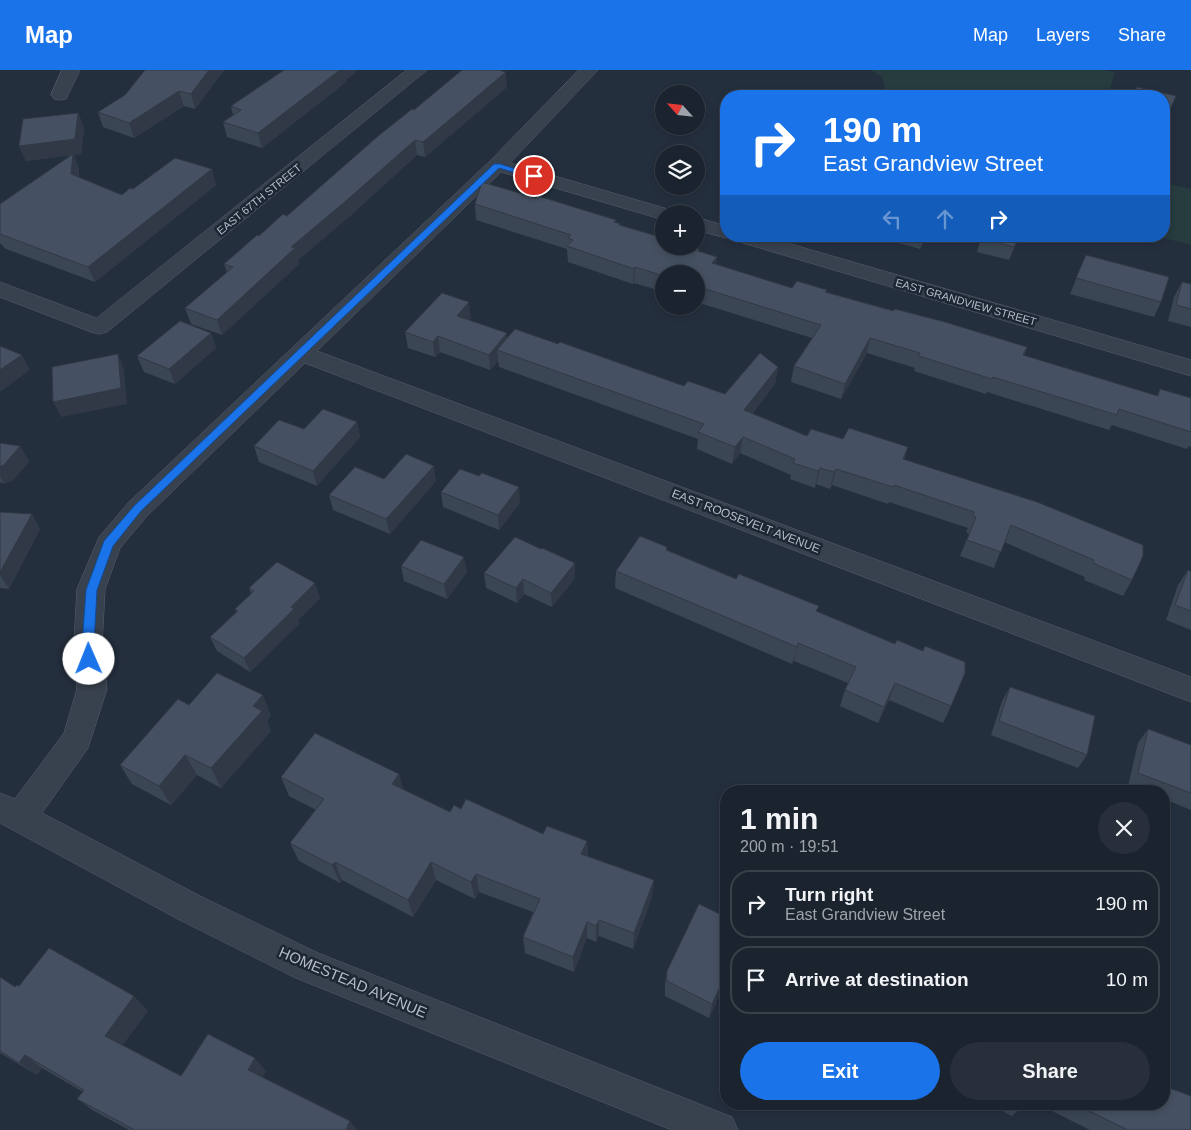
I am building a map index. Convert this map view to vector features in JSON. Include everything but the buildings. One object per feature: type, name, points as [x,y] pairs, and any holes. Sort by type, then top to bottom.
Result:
[{"type":"street","points":[[60,95],[71,70]]},
{"type":"street","name":"EAST 67TH STREET","points":[[0,289],[99,327],[418,70]]},
{"type":"street","points":[[10,812],[77,739],[92,689],[88,644],[91,590],[108,544],[138,509],[497,165],[584,71]]},
{"type":"street","points":[[497,165],[655,211]]},
{"type":"street","points":[[705,226],[720,230]]},
{"type":"street","name":"EAST GRANDVIEW STREET","points":[[760,242],[1191,368]]},
{"type":"street","name":"EAST ROOSEVELT AVENUE","points":[[300,353],[1191,690]]},
{"type":"street","name":"HOMESTEAD AVENUE","points":[[10,812],[190,908],[308,966],[709,1128]]},
{"type":"green space","points":[[871,70],[1104,70],[1115,72],[1110,90],[885,90],[882,77]]},
{"type":"green space","points":[[1170,184],[1191,189],[1191,245],[1170,239]]},
{"type":"route","points":[[89,659],[91,590],[108,544],[138,509],[497,165],[534,176]]}]
